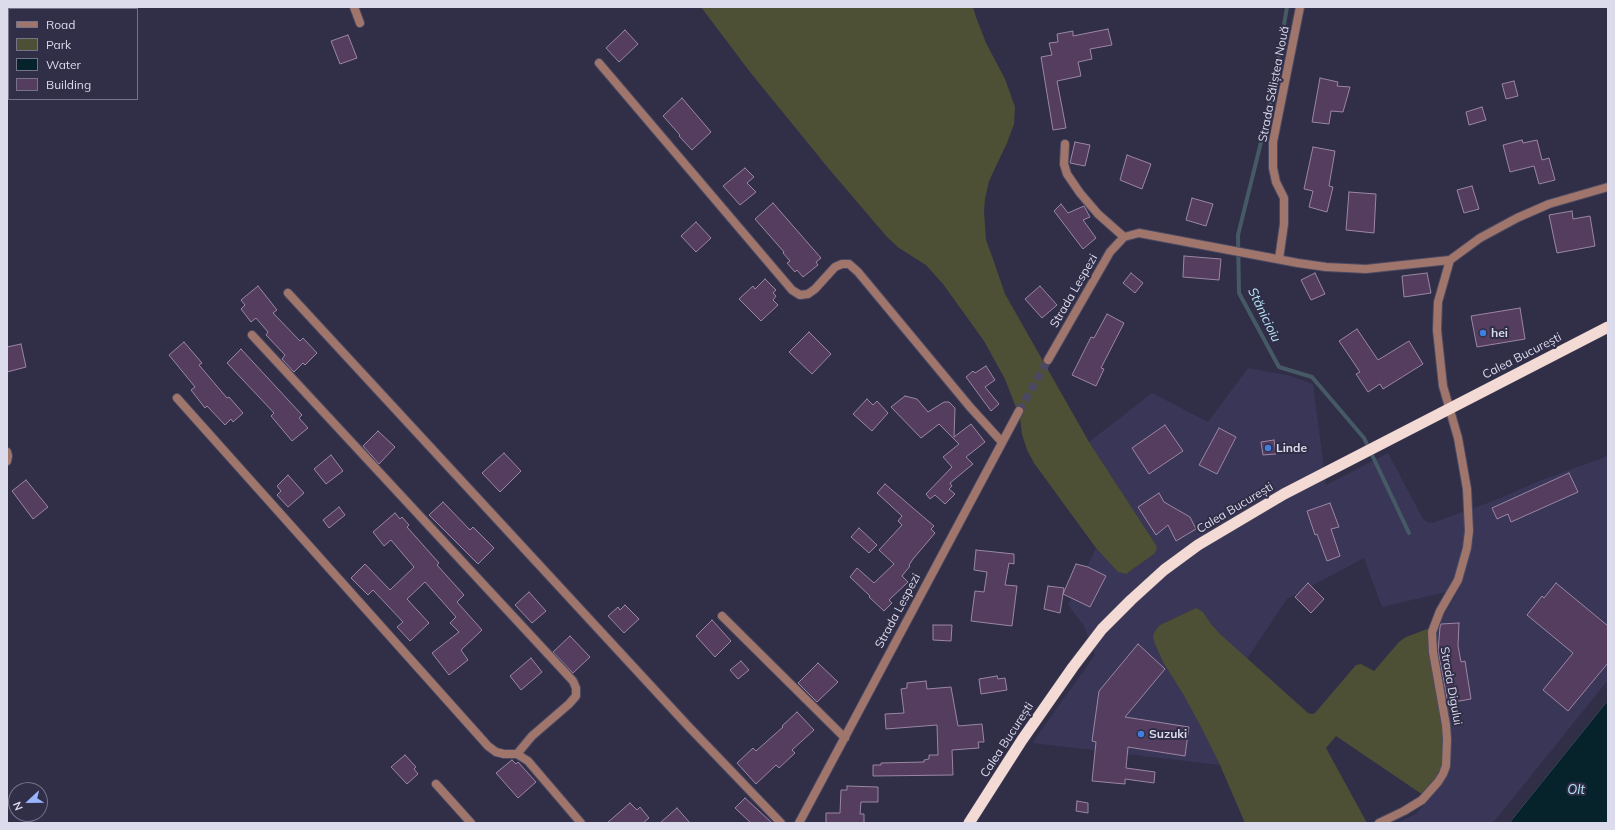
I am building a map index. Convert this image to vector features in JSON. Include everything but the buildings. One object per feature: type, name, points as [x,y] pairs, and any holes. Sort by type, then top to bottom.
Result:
[{"type":"highway","name":"Calea București","points":[[969,823],[1053,694],[1102,629],[1164,570],[1198,546],[1284,494],[1608,327]]},
{"type":"street","points":[[354,7],[360,23]]},
{"type":"street","name":"Strada Săliștea Nouă","points":[[1279,259],[1284,224],[1284,198],[1276,182],[1273,168],[1273,142],[1300,7]]},
{"type":"street","points":[[598,63],[792,290],[800,295],[808,294],[815,289],[835,267],[842,264],[849,264],[858,272],[970,407],[1001,441]]},
{"type":"street","points":[[1065,144],[1064,164],[1067,174],[1080,193],[1098,214],[1124,237],[1139,233],[1326,267],[1366,269],[1450,260],[1480,238],[1517,218],[1549,204],[1608,187]]},
{"type":"street","name":"Strada Lespezi","points":[[1048,360],[1110,252],[1124,237]]},
{"type":"street","name":"Strada Digului","points":[[1379,823],[1404,811],[1422,800],[1438,782],[1446,766],[1448,740],[1433,652],[1432,632],[1440,610],[1450,595],[1462,569],[1467,548],[1469,518],[1458,438],[1448,409],[1443,386],[1437,330],[1438,302],[1450,260]]},
{"type":"street","points":[[288,293],[688,726],[781,823]]},
{"type":"street","points":[[252,335],[573,681],[576,688],[576,696],[569,704],[532,736],[517,754]]},
{"type":"street","points":[[177,398],[488,746],[496,752],[504,754],[517,754],[528,761],[580,823]]},
{"type":"street","name":"Strada Lespezi","points":[[799,823],[1001,441],[1019,411]]},
{"type":"street","points":[[7,452],[7,461]]},
{"type":"street","points":[[722,616],[845,738]]},
{"type":"street","points":[[436,784],[470,823]]},
{"type":"shaded area","points":[[1248,368],[1291,376],[1313,384],[1326,485],[1388,453],[1423,519],[1427,522],[1432,523],[1496,500],[1539,481],[1608,456],[1608,680],[1493,823],[1397,823],[1416,814],[1450,770],[1436,656],[1438,625],[1459,589],[1382,607],[1364,558],[1287,599],[1247,659],[1220,634],[1203,612],[1196,608],[1160,625],[1155,644],[1163,662],[1183,694],[1220,765],[1032,743],[1095,655],[1084,626],[1068,605],[1096,548],[1118,572],[1126,574],[1154,554],[1156,545],[1089,442],[1152,393],[1208,422]]},
{"type":"green space","points":[[701,7],[973,7],[986,43],[1005,79],[1015,107],[1014,124],[1007,143],[989,181],[985,199],[984,211],[986,240],[1005,294],[1089,442],[1156,545],[1157,549],[1154,554],[1126,574],[1118,572],[1096,548],[1034,463],[1027,450],[1022,434],[1020,418],[1005,379],[984,341],[943,284],[926,265],[899,248],[887,237],[750,72]]},
{"type":"green space","points":[[1196,608],[1203,612],[1220,634],[1308,713],[1312,714],[1315,713],[1356,665],[1361,664],[1374,671],[1399,642],[1406,637],[1438,625],[1436,656],[1450,732],[1450,770],[1429,799],[1336,736],[1326,748],[1367,823],[1245,823],[1220,765],[1183,694],[1163,662],[1153,636],[1160,625]]},
{"type":"water","name":"Olt","points":[[1608,700],[1608,823],[1509,823]]},
{"type":"pier","points":[[1608,698],[1608,700],[1509,823],[1507,823]]},
{"type":"waterway","name":"Stănicioiu","points":[[1287,7],[1271,102],[1238,235],[1239,293],[1279,367],[1312,377],[1364,438],[1409,533]]},
{"type":"tunnel","points":[[1019,411],[1048,360]]},
{"type":"place","name":"hei","points":[[1483,333]]},
{"type":"place","name":"Linde","points":[[1268,448]]},
{"type":"place","name":"Suzuki","points":[[1141,734]]}]
